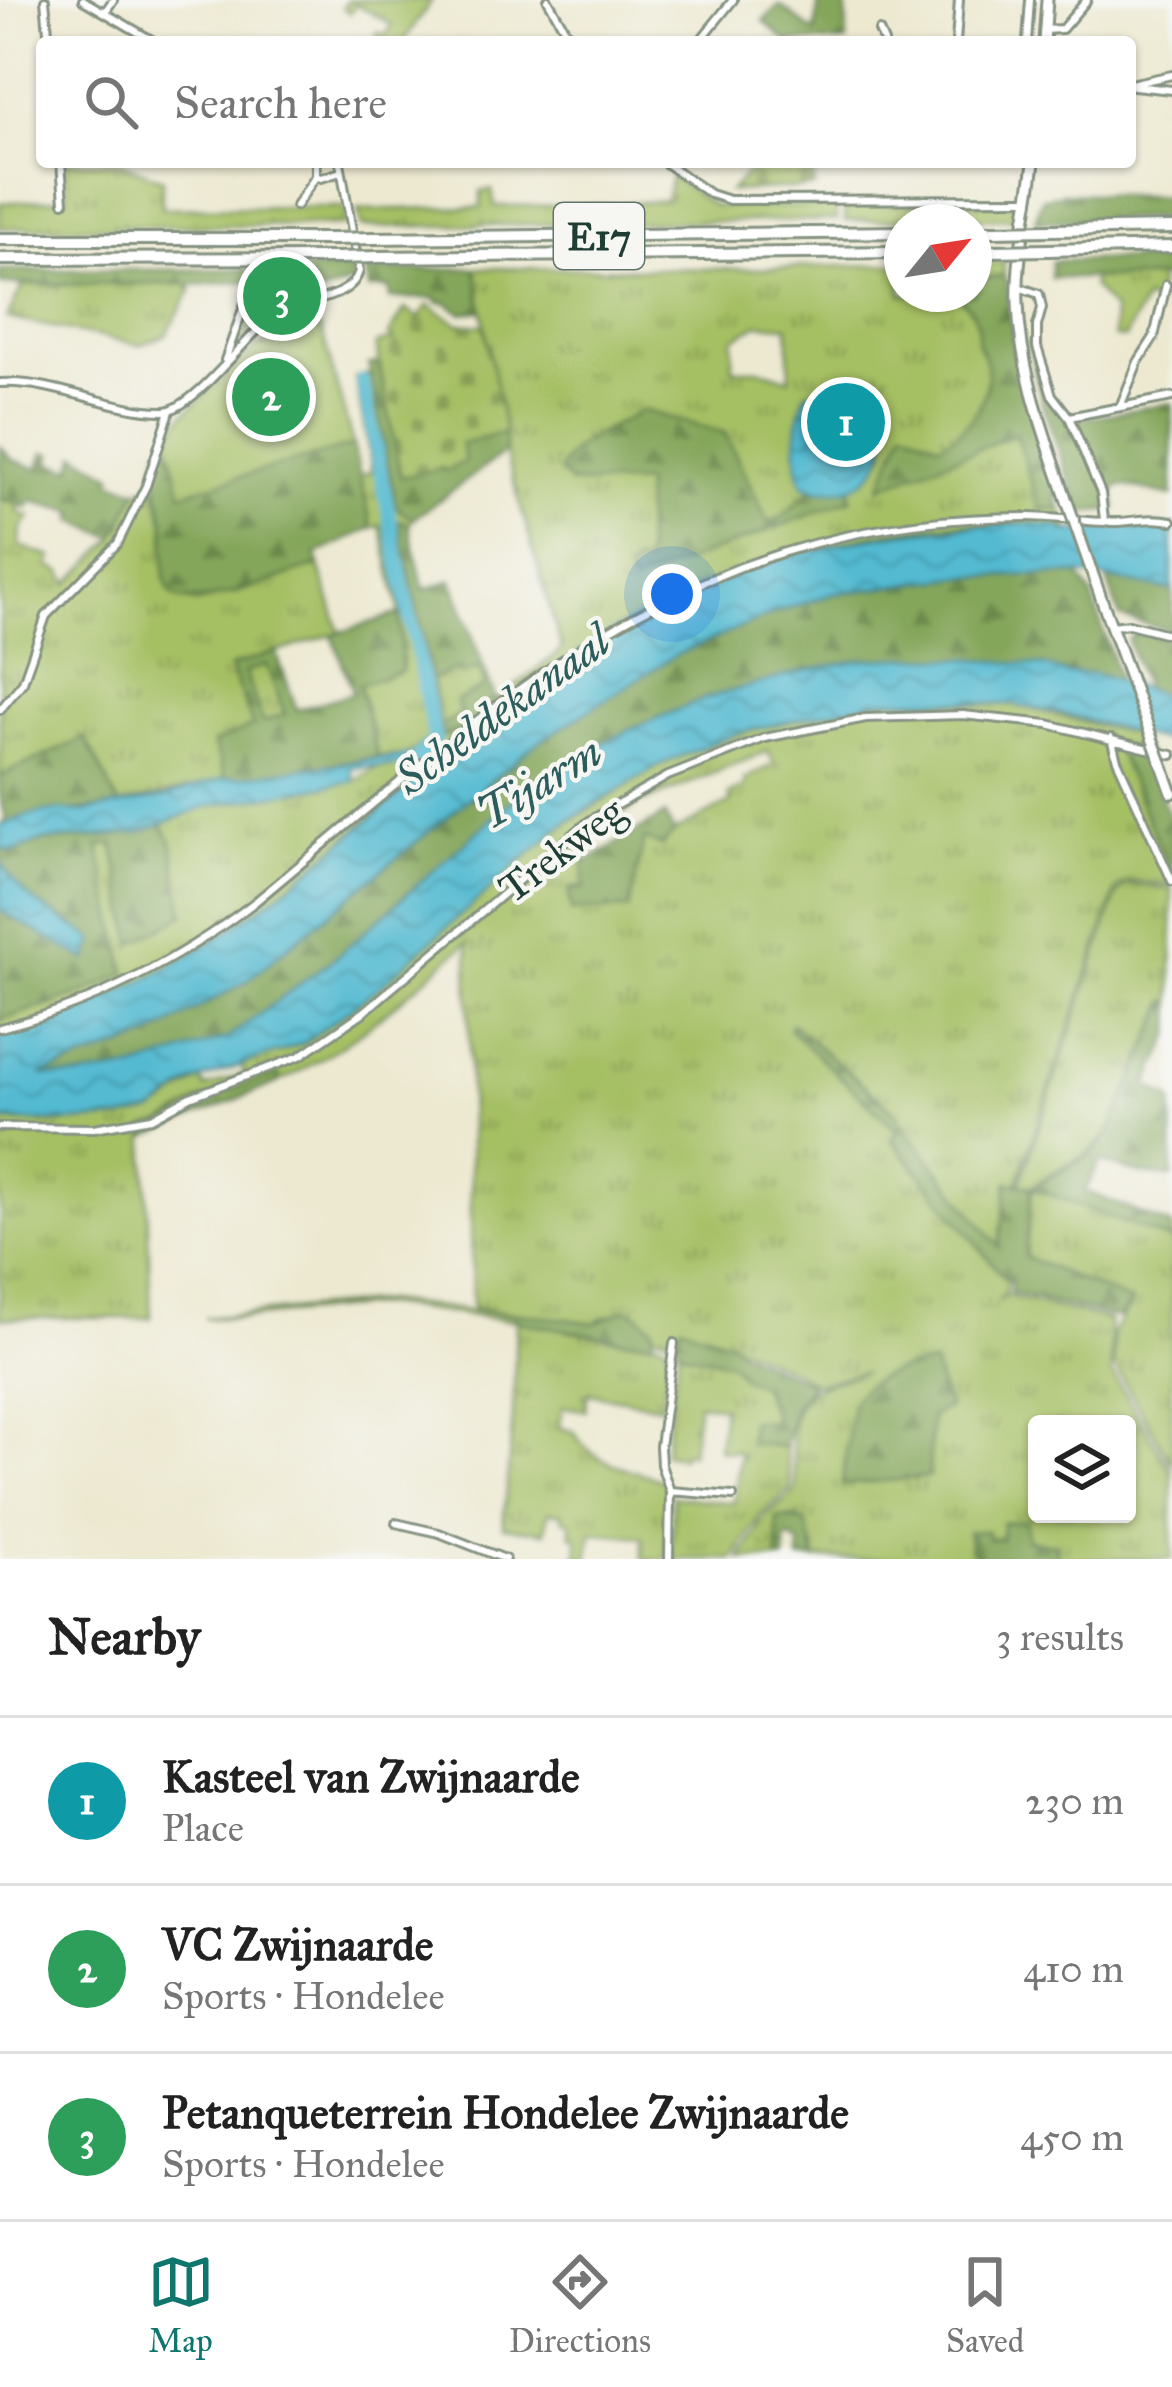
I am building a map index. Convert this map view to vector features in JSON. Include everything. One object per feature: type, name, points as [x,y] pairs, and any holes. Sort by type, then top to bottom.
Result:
[{"type":"highway","points":[[992,231],[1172,228]]},
{"type":"highway","name":"E17","points":[[0,239],[884,232]]},
{"type":"highway","points":[[992,251],[1172,247]]},
{"type":"highway","name":"E17","points":[[0,259],[884,252]]},
{"type":"main road","points":[[1044,36],[1047,0]]},
{"type":"main road","points":[[1033,168],[1018,287],[1025,368],[1068,504],[1172,793]]},
{"type":"street","points":[[45,0],[48,36]]},
{"type":"street","points":[[83,0],[145,36]]},
{"type":"street","points":[[105,12],[113,0]]},
{"type":"street","points":[[548,0],[569,36]]},
{"type":"street","points":[[704,36],[734,0]]},
{"type":"street","points":[[956,36],[959,0]]},
{"type":"street","points":[[1028,36],[1030,0]]},
{"type":"street","points":[[1044,36],[1062,29],[1087,0]]},
{"type":"street","points":[[879,31],[881,36]]},
{"type":"street","points":[[1136,84],[1172,75]]},
{"type":"street","points":[[1136,86],[1172,90]]},
{"type":"street","points":[[61,168],[64,202]]},
{"type":"street","points":[[296,206],[316,176],[316,168]]},
{"type":"street","points":[[0,383],[170,411],[180,406],[277,314],[344,292],[357,281],[356,246],[340,168]]},
{"type":"street","points":[[674,168],[710,194],[729,200],[1030,199]]},
{"type":"street","points":[[316,176],[340,172]]},
{"type":"street","points":[[1120,407],[1138,362],[1154,338],[1166,285]]},
{"type":"street","points":[[1018,287],[1039,294],[1042,302],[1035,340],[1052,395],[1069,417],[1101,493],[1104,521]]},
{"type":"street","points":[[224,364],[249,292]]},
{"type":"street","points":[[1069,417],[1172,397]]},
{"type":"street","points":[[0,710],[23,682],[46,616],[118,543],[146,486],[170,411]]},
{"type":"street","points":[[0,1028],[87,999],[207,936],[516,690],[592,638],[672,594],[773,553],[876,528],[1004,517],[1104,521],[1150,516],[1172,521]]},
{"type":"street","points":[[1112,626],[1129,624],[1172,635]]},
{"type":"street","name":"Trekweg","points":[[0,1126],[94,1128],[158,1117],[190,1097],[294,1060],[364,1012],[589,820],[668,776],[741,746],[827,724],[929,714],[1015,719],[1172,755]]},
{"type":"street","points":[[1111,738],[1172,881]]},
{"type":"street","points":[[669,1559],[670,1491],[660,1446],[674,1343]]},
{"type":"street","points":[[670,1491],[733,1496]]},
{"type":"street","points":[[397,1523],[439,1533],[505,1559]]},
{"type":"green space","points":[[347,0],[432,0],[407,36],[385,36],[392,25],[356,4],[350,13],[343,8]]},
{"type":"green space","points":[[819,0],[846,0],[847,36],[780,36],[763,21],[780,5],[815,33]]},
{"type":"green space","points":[[65,168],[134,168],[162,179],[162,208],[343,207],[347,225],[0,228],[0,203],[67,198]]},
{"type":"green space","points":[[752,168],[823,168],[823,173],[813,173],[814,187],[730,191]]},
{"type":"green space","points":[[671,176],[714,206],[831,206],[837,220],[361,227],[358,210],[481,207],[481,191],[492,190],[495,206],[666,200]]},
{"type":"green space","points":[[1063,193],[1172,197],[1172,218],[1035,221],[1042,199]]},
{"type":"green space","points":[[1006,203],[1017,209],[1017,218],[992,218],[992,204],[884,204],[884,220],[845,221],[845,209],[851,204]]},
{"type":"green space","points":[[1172,258],[1172,278],[1051,278],[1052,261]]},
{"type":"green space","points":[[992,262],[1004,262],[1004,321],[1040,510],[1061,509],[1069,531],[981,523],[890,532],[811,552],[666,602],[598,641],[505,706],[285,889],[223,934],[131,986],[0,1036],[0,1020],[126,974],[98,846],[113,844],[133,943],[172,842],[161,824],[208,806],[354,781],[378,767],[400,764],[409,769],[442,736],[454,733],[562,650],[505,452],[476,268],[884,265],[884,312],[992,312]],"holes":[[[758,324],[788,326],[790,379],[759,369],[733,369],[733,339]],[[807,393],[885,400],[885,454],[828,491],[809,488],[799,422]]]},
{"type":"green space","points":[[476,268],[482,311],[462,313],[435,298],[390,298],[389,288],[369,289],[366,271]]},
{"type":"green space","points":[[355,269],[351,283],[279,309],[237,346],[232,342],[252,281],[190,285],[191,291],[187,284],[0,284],[0,270]]},
{"type":"green space","points":[[1004,276],[1008,286],[1017,370],[1061,509],[1040,510],[1016,434],[880,487],[905,428],[940,444],[965,425],[982,400],[987,372],[972,312],[992,312],[992,277]]},
{"type":"green space","points":[[1093,278],[1159,278],[1156,305],[1145,299],[1125,338],[1114,337],[1113,310],[1092,286]]},
{"type":"green space","points":[[188,284],[191,291],[166,335],[140,345],[7,318],[23,285]]},
{"type":"green space","points":[[428,305],[459,324],[484,325],[505,432],[461,444],[465,461],[445,471],[401,477],[376,344],[394,339],[389,335],[405,309],[419,318]]},
{"type":"green space","points":[[321,328],[353,445],[182,493],[168,438],[184,414],[256,346]]},
{"type":"green space","points":[[1028,341],[1032,341],[1048,395],[1069,421],[1172,403],[1172,496],[1122,485],[1114,490],[1116,508],[1081,513],[1042,403]]},
{"type":"green space","points":[[379,363],[401,477],[446,470],[465,461],[461,444],[505,432],[505,452],[413,519],[395,501],[369,365]]},
{"type":"green space","points":[[371,373],[395,501],[413,519],[409,525],[401,520],[385,524],[429,738],[408,755],[378,757],[359,684],[402,671],[400,613],[381,525],[372,528],[360,475],[371,473],[355,378]]},
{"type":"green space","points":[[642,410],[725,433],[768,522],[813,491],[850,487],[851,499],[632,583],[627,571],[633,563],[646,562],[644,483],[571,484],[560,472],[583,443]]},
{"type":"green space","points":[[353,445],[372,528],[317,554],[319,565],[265,584],[198,600],[171,593],[165,578],[165,529],[157,481],[160,449],[169,447],[183,493]]},
{"type":"green space","points":[[0,446],[11,459],[38,469],[44,452],[52,454],[51,463],[72,469],[77,454],[113,475],[112,482],[138,490],[114,537],[73,521],[76,513],[71,511],[31,501],[28,508],[0,499]]},
{"type":"green space","points":[[155,486],[165,527],[165,570],[182,599],[198,603],[319,565],[340,632],[231,667],[253,726],[214,743],[226,780],[119,805],[85,738],[0,776],[0,499],[19,505],[18,513],[30,517],[21,530],[20,546],[52,557],[49,566],[62,572],[68,584],[113,540],[138,490]]},
{"type":"green space","points":[[399,522],[409,525],[424,590],[452,580],[495,698],[472,721],[442,736],[441,726],[461,713],[456,702],[485,686],[479,668],[462,675],[458,669],[432,679]]},
{"type":"green space","points":[[399,522],[442,736],[408,769],[408,755],[429,738],[385,523]]},
{"type":"green space","points":[[1078,574],[1092,596],[1119,680],[977,659],[866,659],[706,698],[562,764],[513,800],[337,956],[228,1038],[133,1069],[80,1077],[40,1075],[147,1038],[248,980],[537,743],[676,655],[833,594],[960,577]]},
{"type":"green space","points":[[1106,577],[1172,590],[1172,631],[1120,617]]},
{"type":"green space","points":[[400,613],[402,671],[359,685],[378,757],[226,780],[213,743],[253,726],[230,667],[276,652],[297,710],[353,693],[332,635]],"holes":[[[266,665],[285,714],[263,722],[245,672]]]},
{"type":"green space","points":[[1142,632],[1172,641],[1172,698],[1145,689],[1128,642]]},
{"type":"green space","points":[[266,664],[285,715],[263,723],[244,672]]},
{"type":"green space","points":[[459,668],[479,668],[486,687],[457,702],[462,713],[441,726],[432,679]]},
{"type":"green space","points":[[882,700],[1014,705],[1138,735],[1145,752],[1115,745],[1172,875],[1172,885],[1130,881],[1117,888],[1017,1184],[1008,1183],[1000,1249],[897,1118],[875,1108],[898,1132],[892,1140],[1007,1279],[1006,1293],[998,1301],[1012,1294],[1109,1320],[1112,1373],[1172,1472],[1172,1559],[1056,1559],[1055,1544],[1027,1541],[1025,1522],[1002,1539],[988,1539],[980,1559],[815,1559],[815,1548],[796,1517],[777,1518],[778,1559],[740,1559],[764,1518],[796,1490],[792,1434],[797,1407],[816,1388],[864,1372],[816,1384],[703,1331],[675,1338],[654,1334],[635,1312],[603,1317],[595,1323],[472,1308],[468,942],[378,1018],[305,1068],[279,1082],[275,1074],[201,1100],[166,1122],[145,1128],[151,1318],[0,1318],[0,1141],[23,1133],[0,1131],[0,1121],[121,1119],[152,1112],[201,1079],[205,1088],[244,1074],[242,1064],[304,1043],[377,989],[545,837],[664,763],[738,733]],"holes":[[[768,751],[774,764],[745,779],[746,786],[729,794],[731,802],[674,832],[662,845],[644,838],[640,849],[571,910],[569,889],[584,887],[589,835],[641,803]],[[852,1403],[948,1407],[930,1417],[851,1419]]]},
{"type":"green space","points":[[85,738],[119,805],[44,814],[0,826],[6,819],[0,776]]},
{"type":"green space","points":[[1115,744],[1145,752],[1172,824],[1172,875]]},
{"type":"green space","points":[[664,815],[674,832],[662,846],[644,839],[629,909],[571,911],[569,889],[584,887],[584,863]]},
{"type":"green space","points":[[161,824],[172,842],[184,915],[133,944],[114,844],[99,846],[126,974],[0,1020],[0,910],[87,960],[94,942],[22,893],[3,866],[0,848],[120,835]]},
{"type":"green space","points":[[1126,884],[1172,889],[1172,1003],[1167,1001],[1102,1141],[1033,1186],[1172,1241],[1172,1464],[1114,1365],[1113,1333],[1132,1302],[1025,1258],[1032,1187],[1020,1184],[1117,894]]},
{"type":"green space","points":[[1168,1001],[1172,1003],[1172,1033],[1148,1085],[1172,1100],[1172,1177],[1140,1174],[1100,1161],[1085,1191],[1172,1226],[1172,1241],[1032,1188],[1025,1257],[1132,1302],[1119,1318],[1011,1293],[1011,1281],[892,1139],[898,1131],[789,1029],[792,1024],[899,1115],[999,1247],[1008,1182],[1032,1187],[1092,1154],[1111,1129]]},
{"type":"green space","points":[[275,1074],[279,1082],[146,1137],[145,1128],[166,1122],[201,1100]]},
{"type":"green space","points":[[385,1301],[516,1316],[517,1321],[668,1346],[661,1406],[588,1393],[585,1410],[563,1407],[559,1427],[575,1432],[600,1458],[663,1480],[666,1559],[643,1559],[643,1537],[592,1532],[588,1559],[578,1559],[578,1538],[571,1535],[571,1523],[562,1513],[548,1512],[545,1532],[503,1527],[516,1321],[382,1305],[204,1318]]},
{"type":"green space","points":[[625,1309],[653,1327],[653,1341],[516,1321],[516,1313],[595,1323]]},
{"type":"green space","points":[[682,1324],[731,1341],[741,1352],[810,1383],[794,1408],[785,1447],[749,1443],[750,1421],[776,1422],[762,1385],[744,1379],[731,1363],[683,1352],[671,1338]]},
{"type":"green space","points":[[679,1349],[732,1363],[744,1379],[759,1381],[776,1423],[749,1442],[785,1447],[791,1488],[760,1516],[733,1559],[672,1559],[673,1496],[734,1503],[740,1453],[718,1449],[723,1407],[698,1403],[691,1452],[682,1452],[681,1457],[664,1454]]},
{"type":"green space","points":[[933,1364],[948,1407],[931,1417],[929,1477],[842,1485],[852,1403],[858,1393],[887,1374]]},
{"type":"green space","points":[[777,1517],[806,1522],[815,1559],[799,1559],[800,1545],[789,1537],[785,1559],[778,1559]]},
{"type":"green space","points":[[1026,1521],[1027,1540],[1055,1544],[1056,1559],[980,1559],[970,1552],[968,1532],[987,1531],[989,1539],[1001,1539],[1002,1523]]},
{"type":"water","points":[[875,389],[882,396],[886,442],[882,457],[864,480],[837,491],[803,485],[797,439],[807,393]],"holes":[[[863,405],[865,440],[829,439],[828,407]]]},
{"type":"water","name":"Scheldekanaal","points":[[1032,523],[1063,531],[1172,528],[1172,590],[1078,574],[960,577],[833,594],[676,655],[537,743],[248,980],[147,1038],[41,1075],[80,1077],[133,1069],[228,1038],[337,956],[513,800],[562,764],[707,698],[866,659],[977,659],[1046,666],[1067,674],[1091,673],[1172,698],[1172,743],[1060,713],[936,700],[882,700],[738,733],[664,763],[567,821],[377,989],[304,1043],[192,1083],[153,1112],[121,1119],[0,1121],[0,1036],[132,986],[224,934],[304,874],[500,710],[604,637],[705,584],[795,554],[888,535]]},
{"type":"water","points":[[408,755],[405,766],[351,768],[354,781],[208,806],[138,833],[40,841],[13,852],[0,848],[0,826],[25,816],[58,810],[84,812],[162,798],[221,779]]},
{"type":"water","points":[[0,859],[27,895],[91,937],[94,942],[87,960],[0,910]]},
{"type":"waterway","name":"Scheldekanaal","points":[[362,381],[435,740],[411,764]]},
{"type":"waterway","name":"Tijarm","points":[[189,1070],[240,1047]]},
{"type":"place","name":"Petanqueterrein Hondelee Zwijnaarde","points":[[282,296]]},
{"type":"place","name":"VC Zwijnaarde","points":[[271,397]]},
{"type":"place","name":"Kasteel van Zwijnaarde","points":[[846,422]]}]
